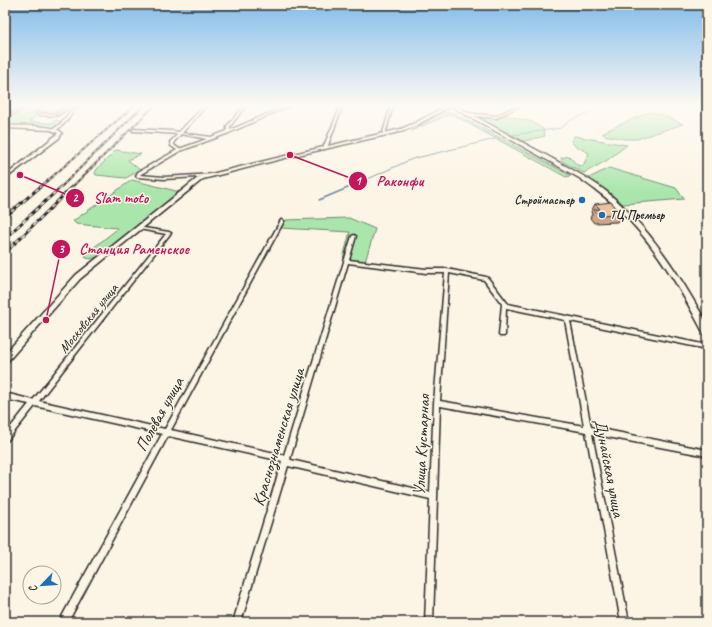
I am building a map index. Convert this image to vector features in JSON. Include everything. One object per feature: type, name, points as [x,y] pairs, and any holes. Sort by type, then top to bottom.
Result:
[{"type":"main road","points":[[503,134],[583,178],[602,191],[629,214],[660,253],[707,332]]},
{"type":"street","points":[[5,178],[60,134]]},
{"type":"street","points":[[179,150],[171,144],[181,134]]},
{"type":"street","points":[[183,134],[211,138]]},
{"type":"street","points":[[214,175],[164,178],[138,176],[140,173],[179,150],[222,134]]},
{"type":"street","points":[[325,148],[330,134]]},
{"type":"street","points":[[5,359],[72,282],[202,178],[382,135]]},
{"type":"street","name":"Полевая улица","points":[[63,622],[282,221]]},
{"type":"street","name":"Московская улица","points":[[5,440],[169,234],[140,228]]},
{"type":"street","name":"Краснознаменская улица","points":[[237,622],[354,236]]},
{"type":"street","points":[[347,261],[426,271],[447,271],[486,279],[506,306],[707,347]]},
{"type":"street","name":"Улица Кустарная","points":[[429,622],[432,496],[437,402],[447,271]]},
{"type":"street","points":[[502,335],[504,303]]},
{"type":"street","name":"Дунайская улица","points":[[567,319],[625,622]]},
{"type":"street","points":[[5,396],[286,459],[289,463],[432,496]]},
{"type":"street","points":[[437,402],[707,453]]},
{"type":"green space","points":[[488,134],[493,134],[571,176],[566,177]]},
{"type":"green space","points":[[510,134],[545,134],[545,136],[524,141]]},
{"type":"green space","points":[[652,134],[637,139],[624,139],[604,135]]},
{"type":"green space","points":[[574,136],[627,145],[606,161],[584,173],[563,162],[561,158],[569,156],[577,165],[583,166],[589,153],[575,146],[571,141]]},
{"type":"green space","points":[[116,150],[141,154],[128,160],[140,170],[126,178],[96,175],[95,173],[97,169]]},
{"type":"green space","points":[[609,168],[676,188],[684,199],[623,204],[589,178]]},
{"type":"green space","points":[[132,180],[180,192],[97,257],[91,259],[86,258],[85,256],[88,252],[117,228],[76,224],[73,221]]},
{"type":"green space","points":[[349,218],[375,229],[365,262],[343,258],[350,232],[281,228],[286,220]]},
{"type":"building","points":[[611,202],[622,214],[599,215],[594,210],[600,209],[595,204]]},
{"type":"waterway","points":[[513,135],[518,134]]},
{"type":"waterway","points":[[348,188],[412,159],[499,138]]},
{"type":"waterway","points":[[319,200],[350,187]]},
{"type":"railway","points":[[39,188],[101,134]]},
{"type":"railway","points":[[60,188],[114,134]]},
{"type":"railway","points":[[71,188],[125,134]]},
{"type":"railway","points":[[5,217],[40,187]]},
{"type":"railway","points":[[5,238],[61,187]]},
{"type":"railway","points":[[5,253],[72,187]]},
{"type":"place","name":"Раконфи","points":[[290,155]]},
{"type":"place","name":"Slam moto","points":[[20,175]]},
{"type":"place","name":"Строймастер","points":[[582,200]]},
{"type":"place","name":"ТЦ Премьер","points":[[602,215]]},
{"type":"place","name":"Станция Раменское","points":[[46,320]]}]
